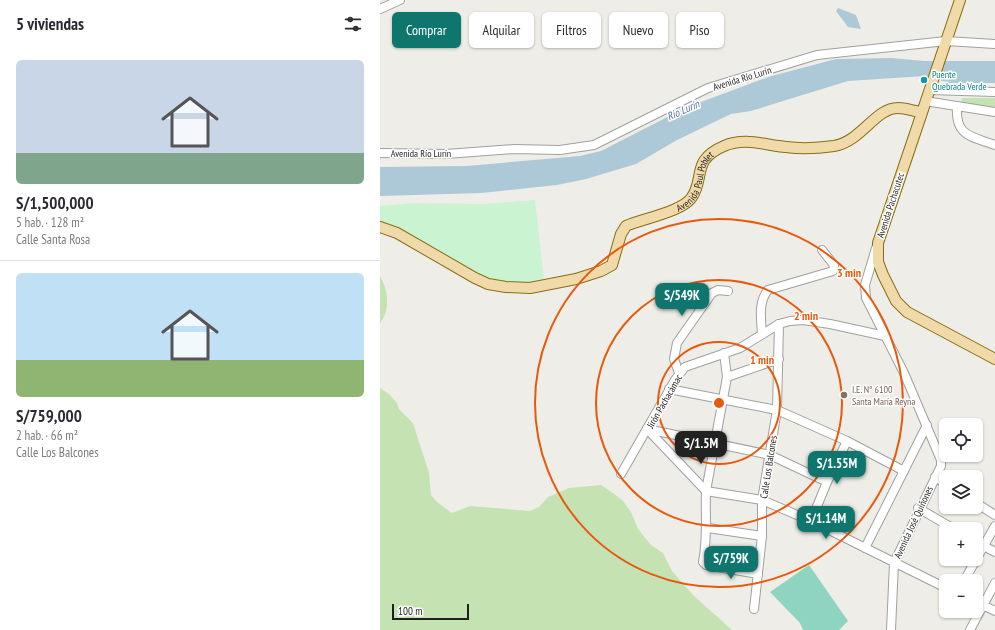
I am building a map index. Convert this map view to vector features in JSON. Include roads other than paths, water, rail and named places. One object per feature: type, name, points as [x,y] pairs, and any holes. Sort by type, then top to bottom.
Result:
[{"type":"main road","points":[[921,112],[960,0]]},
{"type":"main road","name":"Avenida Paul Poblet","points":[[380,227],[397,233],[488,284],[506,287],[530,288],[576,279],[601,271],[612,265],[621,234],[626,226],[682,206],[692,198],[702,162],[723,146],[739,141],[753,141],[786,148],[833,146],[847,143],[888,110],[898,108],[921,112]]},
{"type":"main road","name":"Avenida Pachacutec","points":[[921,112],[878,243],[878,262],[896,301],[907,312],[995,359]]},
{"type":"street","points":[[380,9],[400,0]]},
{"type":"street","name":"Avenida Río Lurín","points":[[380,153],[446,154],[514,149],[560,150],[594,145],[708,88],[817,55],[945,44],[995,44]]},
{"type":"street","points":[[930,87],[995,92]]},
{"type":"street","points":[[925,101],[995,112]]},
{"type":"street","points":[[956,106],[956,119],[961,130],[995,145]]},
{"type":"street","name":"Avenida José Quiñones","points":[[878,243],[867,278],[865,290],[866,298],[904,373],[941,460],[935,477],[918,508],[894,563],[891,630]]},
{"type":"street","points":[[762,334],[761,306],[764,294],[768,290],[833,271],[834,265],[822,250]]},
{"type":"street","points":[[679,373],[674,359],[677,343],[712,294],[718,290],[728,291]]},
{"type":"street","name":"Jirón Pachacámac","points":[[621,474],[679,373],[685,368],[740,348],[779,324],[790,321],[803,320],[885,336]]},
{"type":"street","name":"Calle Los Balcones","points":[[754,609],[762,536],[762,500],[777,410],[779,324]]},
{"type":"street","points":[[724,353],[727,377],[706,491],[705,510],[708,528],[703,562],[706,565],[758,574]]},
{"type":"street","points":[[727,377],[779,359]]},
{"type":"street","points":[[669,390],[777,410],[847,441],[904,471]]},
{"type":"street","points":[[865,548],[927,425]]},
{"type":"street","points":[[647,429],[770,455],[827,482]]},
{"type":"street","points":[[647,429],[687,470],[694,481],[706,491],[762,500],[811,521],[939,585]]},
{"type":"street","points":[[811,521],[827,482],[847,441]]},
{"type":"street","points":[[935,477],[939,480]]},
{"type":"street","points":[[983,507],[995,515]]},
{"type":"street","points":[[918,508],[942,522]]},
{"type":"street","points":[[968,574],[995,526]]},
{"type":"street","points":[[708,528],[762,536]]},
{"type":"street","points":[[984,546],[995,552]]},
{"type":"street","points":[[983,599],[995,584]]},
{"type":"street","points":[[983,606],[995,611]]},
{"type":"street","points":[[970,630],[974,618]]},
{"type":"water","points":[[838,8],[856,15],[861,29],[848,27],[836,11]]},
{"type":"water","name":"Río Lurín","points":[[892,58],[924,61],[995,61],[995,83],[950,83],[925,76],[848,81],[751,111],[731,114],[677,140],[636,164],[586,179],[557,185],[481,193],[380,196],[380,167],[466,166],[580,156],[601,151],[685,108],[768,77],[836,59]]},
{"type":"place","name":"Puente Quebrada Verde","points":[[924,80]]},
{"type":"place","name":"I.E. N° 6100 Santa María Reyna","points":[[844,395]]}]
